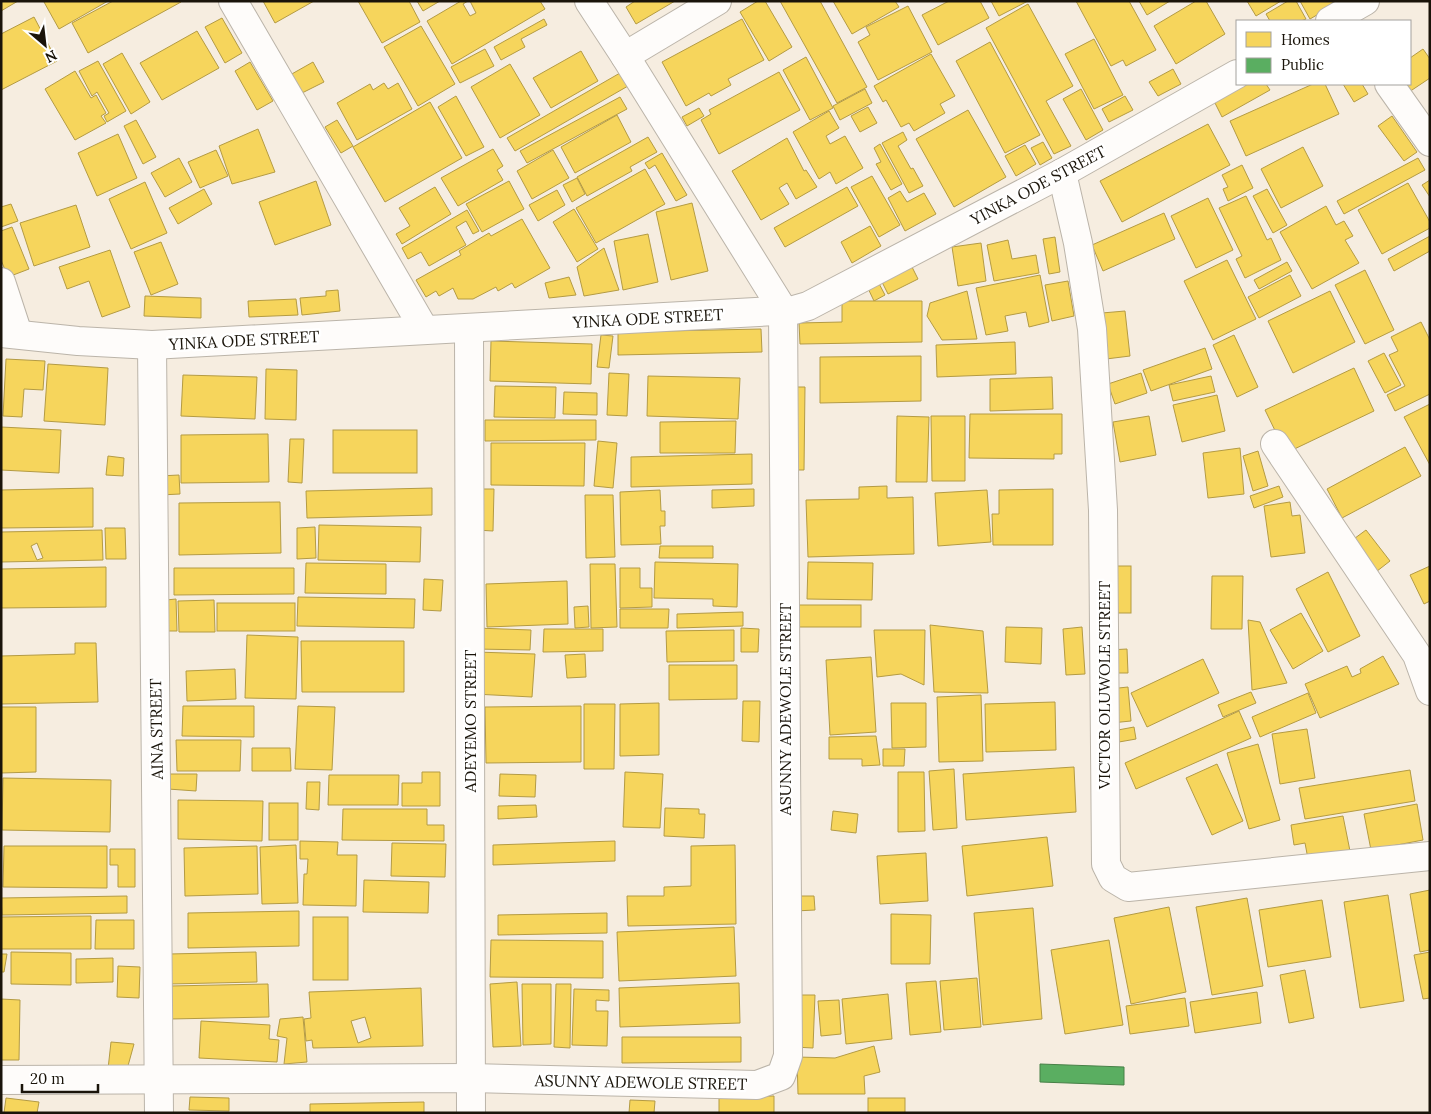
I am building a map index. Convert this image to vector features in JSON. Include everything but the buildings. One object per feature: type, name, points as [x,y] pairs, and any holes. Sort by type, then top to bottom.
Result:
[{"type":"street","points":[[234,1],[424,329]]},
{"type":"street","points":[[589,1],[783,310]]},
{"type":"street","points":[[625,56],[717,1]]},
{"type":"street","points":[[1339,19],[1365,1]]},
{"type":"street","name":"YINKA ODE STREET","points":[[10,333],[78,341],[152,345],[794,310],[808,306],[1062,173],[1236,75]]},
{"type":"street","points":[[1390,85],[1430,142]]},
{"type":"street","name":"VICTOR OLUWOLE STREET","points":[[1062,173],[1078,243],[1092,329],[1102,510],[1106,864],[1113,878],[1128,887],[1430,856]]},
{"type":"street","points":[[1,282],[10,333]]},
{"type":"street","name":"ASUNNY ADEWOLE STREET","points":[[1,1080],[471,1078],[757,1085],[781,1076],[788,1056],[783,310]]},
{"type":"street","name":"ADEYEMO STREET","points":[[469,329],[471,1113]]},
{"type":"street","name":"AINA STREET","points":[[152,345],[159,1113]]},
{"type":"street","points":[[1275,444],[1417,655],[1430,691]]}]
